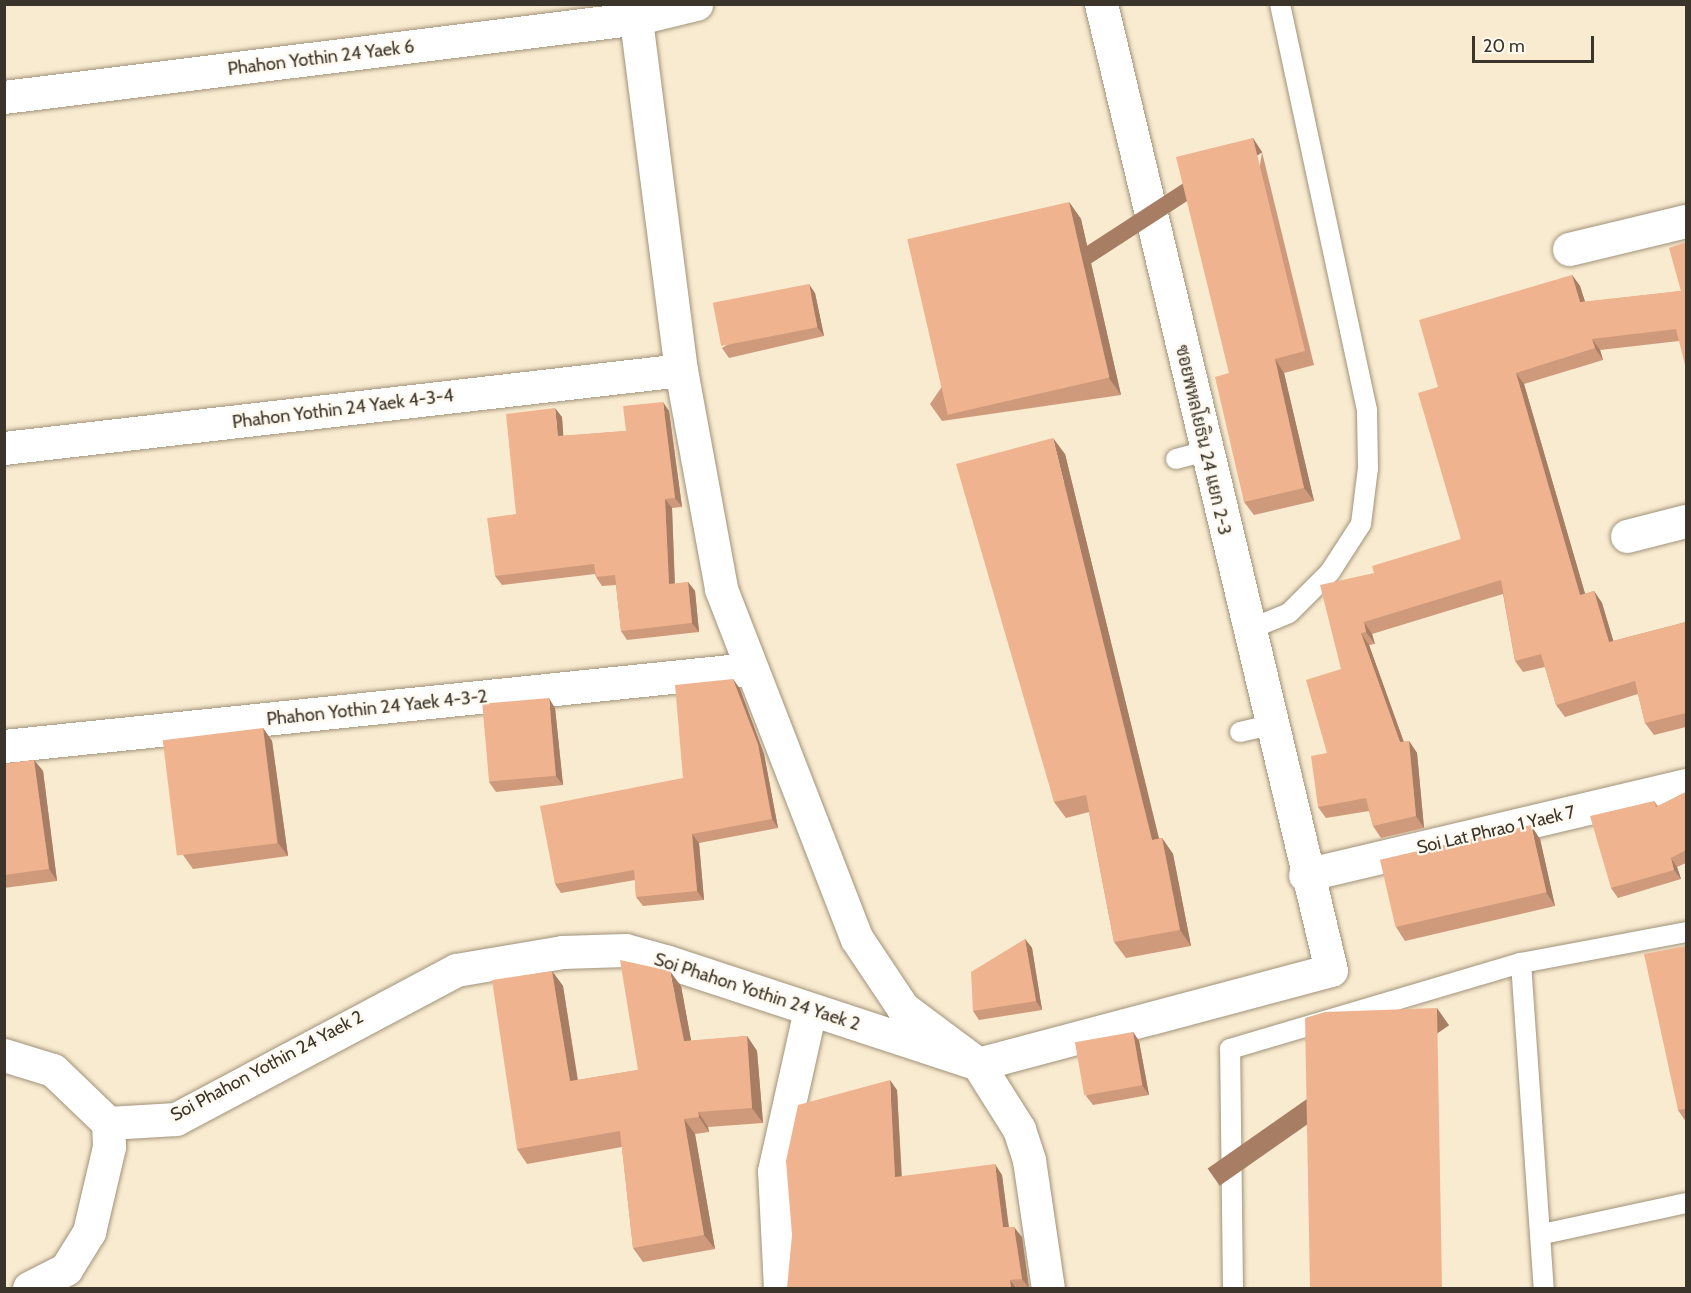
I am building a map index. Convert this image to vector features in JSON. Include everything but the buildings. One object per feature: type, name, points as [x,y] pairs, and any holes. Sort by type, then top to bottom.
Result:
[{"type":"street","name":"Phahon Yothin 24 Yaek 6","points":[[4,97],[696,4]]},
{"type":"street","name":"ซอยพหลโยธิน 24 แยก 2-3","points":[[1101,4],[1191,455],[1248,630],[1255,729],[1305,875]]},
{"type":"street","points":[[636,11],[681,370],[719,579],[749,669],[857,939],[903,1008],[978,1064],[1019,1129],[1029,1160],[1048,1288]]},
{"type":"street","points":[[1569,249],[1686,221]]},
{"type":"street","name":"Phahon Yothin 24 Yaek 4-3-4","points":[[4,448],[681,370]]},
{"type":"street","points":[[1627,536],[1686,521]]},
{"type":"street","name":"Phahon Yothin 24 Yaek 4-3-2","points":[[4,746],[749,669]]},
{"type":"street","name":"Soi Lat Phrao 1 Yaek 7","points":[[1305,875],[1686,785]]},
{"type":"street","points":[[978,1064],[1331,970],[1305,875]]},
{"type":"street","name":"Soi Phahon Yothin 24 Yaek 2","points":[[108,1122],[176,1119],[412,990],[456,970],[502,960],[625,951],[978,1064]]},
{"type":"street","points":[[780,1288],[774,1171],[810,1010]]},
{"type":"street","points":[[4,1055],[53,1070],[108,1122],[109,1147],[89,1232],[66,1269],[29,1288]]},
{"type":"lane","points":[[1248,630],[1289,613],[1330,572],[1360,524],[1368,468],[1367,410],[1280,4]]},
{"type":"lane","points":[[1233,1288],[1230,1049],[1521,963],[1686,932]]},
{"type":"lane","points":[[1521,963],[1543,1234],[1544,1288]]},
{"type":"lane","points":[[1543,1234],[1686,1203]]}]
